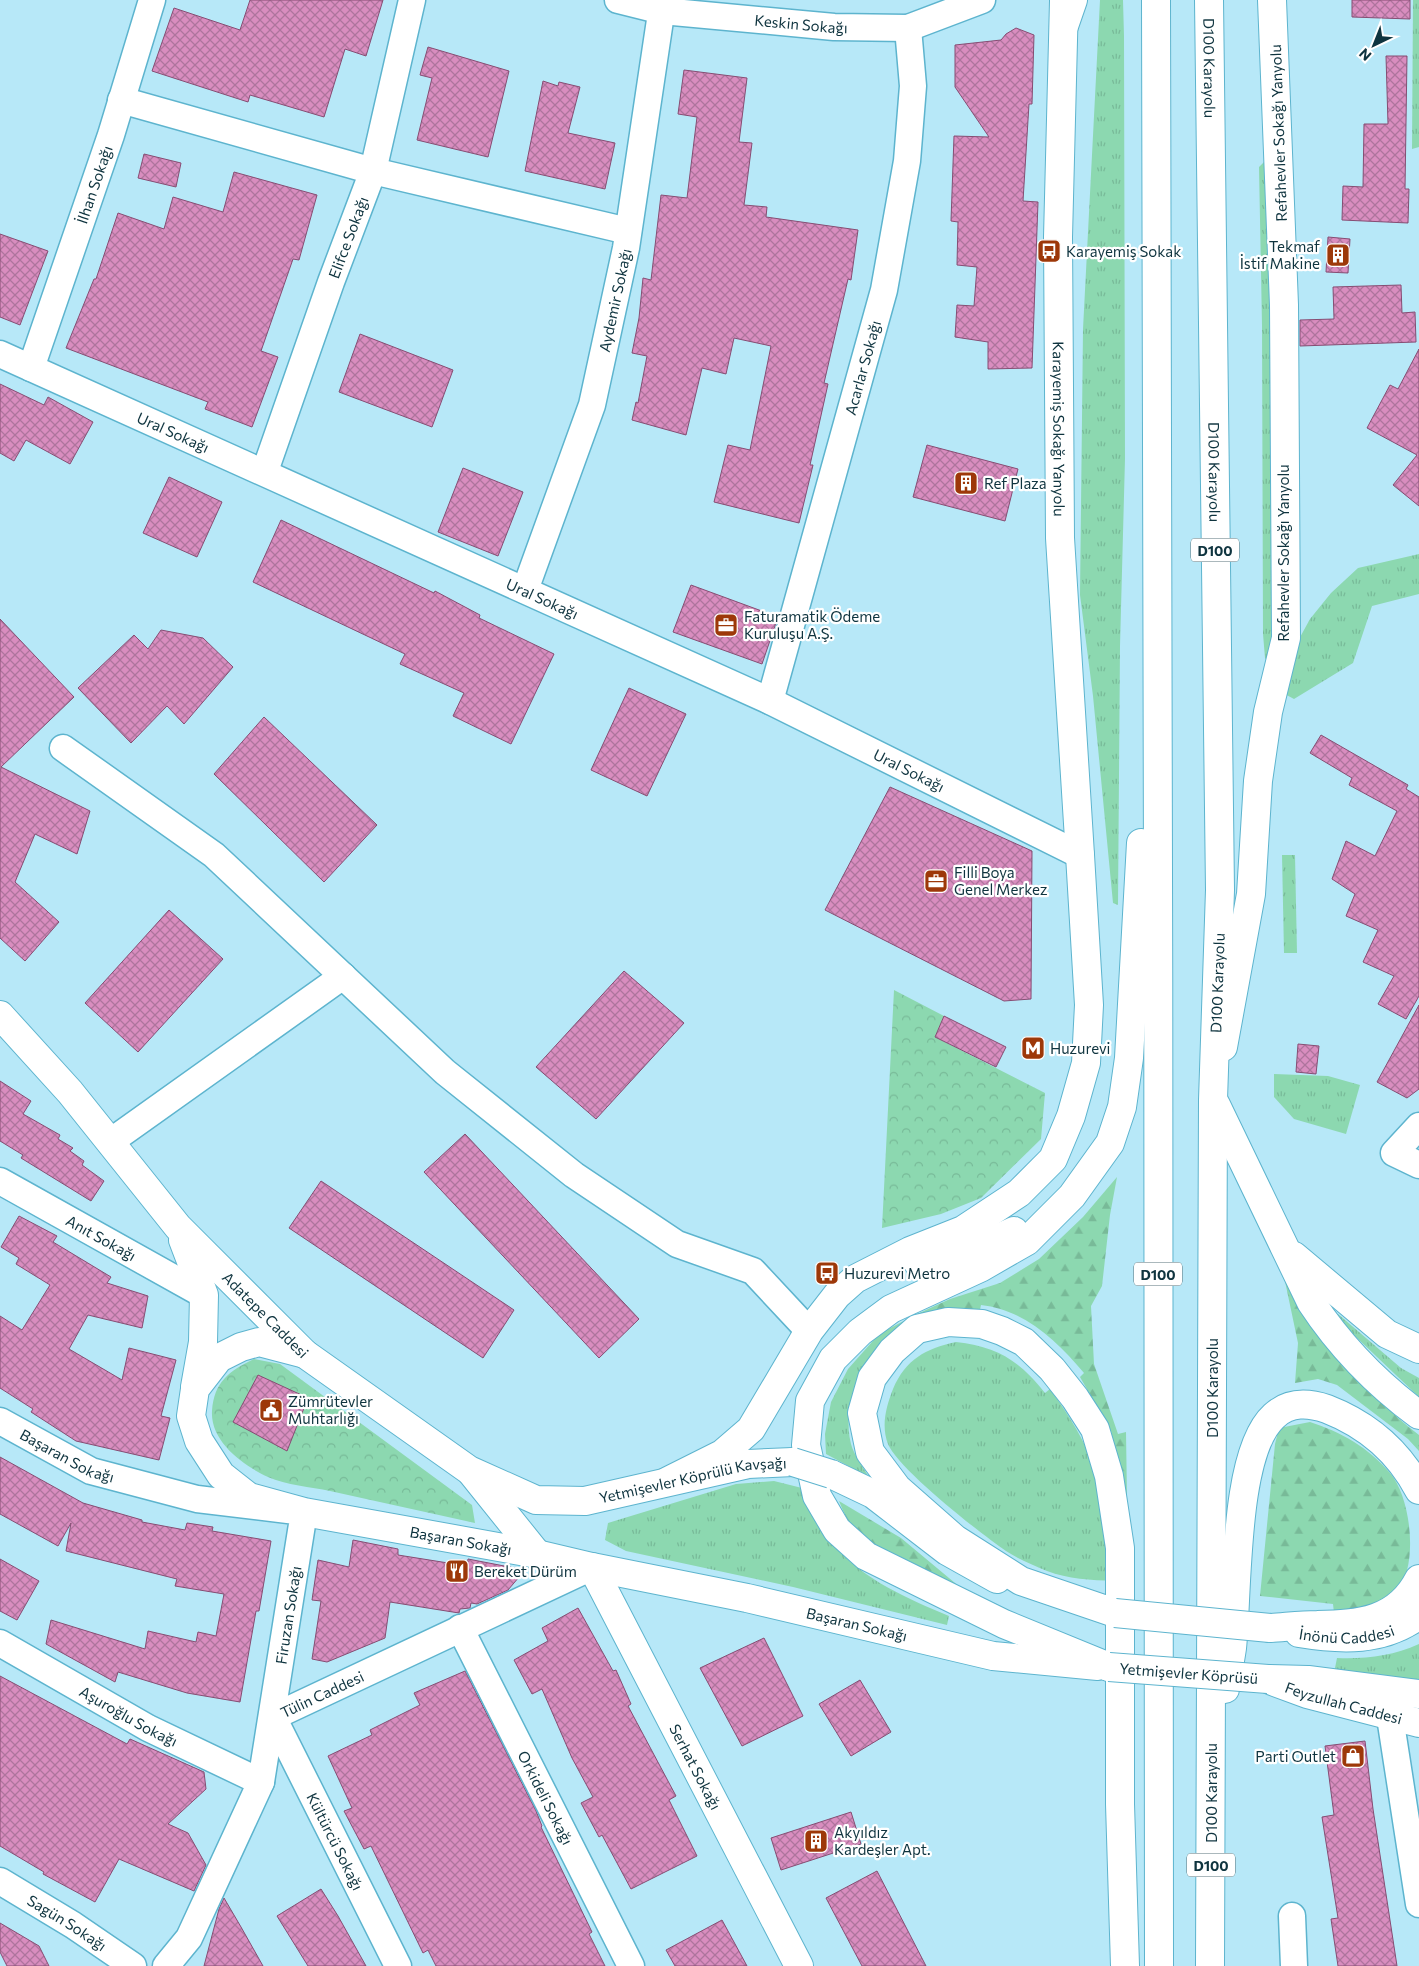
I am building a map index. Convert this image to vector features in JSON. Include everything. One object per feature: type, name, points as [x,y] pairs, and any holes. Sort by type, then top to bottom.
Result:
[{"type":"main road","name":"Karayemiş Sokağı Yanyolu","points":[[855,1279],[910,1251],[963,1230],[1019,1193],[1053,1160],[1071,1116],[1086,1063],[1089,1005],[1060,538],[1058,237],[1064,13],[1073,0]]},
{"type":"main road","name":"D100","points":[[1156,0],[1156,582],[1160,1074],[1158,1430],[1159,1966]]},
{"type":"main road","name":"D100 Karayolu","points":[[1209,0],[1208,48],[1220,890],[1213,1100],[1210,1966]]},
{"type":"main road","points":[[1208,48],[1218,0]]},
{"type":"main road","name":"Refahevler Sokağı Yanyolu","points":[[1213,1100],[1251,894],[1258,781],[1268,712],[1286,638],[1284,306],[1272,0]]},
{"type":"main road","points":[[1109,1667],[1004,1624],[866,1556],[837,1530],[817,1496],[806,1445],[810,1401],[833,1359],[860,1332],[891,1309],[980,1268],[1027,1241],[1072,1196],[1110,1143],[1122,1107],[1129,1058],[1156,582]]},
{"type":"main road","name":"Adatepe Caddesi","points":[[0,1016],[70,1092],[178,1227],[304,1354]]},
{"type":"main road","points":[[668,1481],[722,1454],[751,1429],[809,1331],[837,1295],[855,1279],[972,1250],[1020,1228],[1046,1206],[1073,1178],[1111,1120],[1129,1058]]},
{"type":"main road","points":[[1213,1100],[1288,1251],[1311,1302],[1329,1328],[1380,1383],[1419,1415]]},
{"type":"main road","name":"Adatepe Caddesi","points":[[178,1227],[195,1266],[204,1295],[203,1342],[191,1416],[199,1442],[221,1474],[249,1497],[304,1512]]},
{"type":"main road","points":[[1288,1251],[1387,1334],[1419,1349]]},
{"type":"main road","points":[[1125,1966],[1120,1804],[1120,1548],[1108,1476],[1095,1429],[1075,1398],[1052,1369],[1024,1342],[1002,1331],[982,1324],[948,1322],[918,1329],[892,1351],[872,1378],[862,1413],[870,1452],[896,1488],[955,1540],[1021,1581],[1115,1613],[1270,1628],[1368,1622],[1395,1609],[1408,1596],[1419,1579]]},
{"type":"main road","name":"Adatepe Caddesi","points":[[195,1389],[219,1358],[241,1346],[260,1342],[304,1354]]},
{"type":"main road","name":"Yetmişevler Köprülü Kavşağı","points":[[304,1354],[469,1470],[536,1500],[585,1502],[668,1481],[748,1464],[793,1462],[831,1474],[873,1494],[947,1551],[1017,1591],[1070,1609],[1115,1613]]},
{"type":"main road","points":[[1212,1765],[1232,1648],[1238,1545],[1244,1493],[1253,1450],[1261,1433],[1274,1416],[1293,1405],[1314,1404],[1342,1415],[1368,1430],[1387,1446],[1406,1467],[1419,1490]]},
{"type":"main road","points":[[469,1470],[537,1554]]},
{"type":"main road","name":"Başaran Sokağı","points":[[304,1512],[537,1554],[592,1568],[748,1598],[993,1656],[1109,1667]]},
{"type":"main road","name":"Serhat Sokağı","points":[[592,1568],[799,1966]]},
{"type":"main road","name":"İnönü Caddesi","points":[[1270,1628],[1336,1638],[1368,1636],[1396,1629],[1419,1615]]},
{"type":"main road","name":"Yetmişevler Köprüsü","points":[[1109,1667],[1268,1679]]},
{"type":"main road","points":[[1268,1679],[1308,1680],[1419,1694]]},
{"type":"main road","name":"Feyzullah Caddesi","points":[[1268,1679],[1306,1694],[1419,1723]]},
{"type":"street","name":"İlhan Sokağı","points":[[32,368],[121,100],[152,0]]},
{"type":"street","name":"Elifce Sokağı","points":[[265,471],[331,282],[373,171],[412,0]]},
{"type":"street","name":"Keskin Sokağı","points":[[618,0],[834,27],[908,28],[982,0]]},
{"type":"street","name":"Aydemir Sokağı","points":[[525,590],[592,404],[628,231],[663,6]]},
{"type":"street","name":"Acarlar Sokağı","points":[[770,701],[884,290],[908,152],[913,86],[908,28]]},
{"type":"street","points":[[121,100],[373,171],[628,231]]},
{"type":"street","name":"Ural Sokağı","points":[[0,354],[265,471],[770,701],[1080,855]]},
{"type":"street","points":[[63,748],[214,855],[445,1072],[574,1175],[677,1244],[753,1271],[809,1331]]},
{"type":"street","points":[[110,1142],[343,976]]},
{"type":"street","points":[[1419,1126],[1394,1153],[1419,1165]]},
{"type":"street","name":"Anıt Sokağı","points":[[0,1181],[204,1295]]},
{"type":"street","name":"Başaran Sokağı","points":[[0,1421],[91,1471],[197,1499],[304,1512]]},
{"type":"street","name":"Firuzan Sokağı","points":[[273,1717],[304,1512]]},
{"type":"street","name":"Tülin Caddesi","points":[[166,1966],[189,1938],[261,1782],[273,1717],[592,1568]]},
{"type":"street","name":"Orkideli Sokağı","points":[[460,1628],[631,1966]]},
{"type":"street","name":"Aşuroğlu Sokağı","points":[[0,1643],[148,1728],[261,1782]]},
{"type":"street","name":"Kültürcü Sokağı","points":[[273,1717],[398,1966]]},
{"type":"street","points":[[1390,1717],[1419,1904]]},
{"type":"street","name":"Sagün Sokağı","points":[[0,1881],[73,1925],[133,1966]]},
{"type":"street","points":[[1292,1916],[1294,1966]]},
{"type":"green space","points":[[1100,0],[1123,0],[1124,36],[1125,459],[1120,646],[1118,905],[1113,903],[1093,696],[1080,595],[1083,329]]},
{"type":"green space","points":[[1413,0],[1419,0],[1419,147],[1412,149]]},
{"type":"green space","points":[[1264,162],[1273,163],[1279,344],[1272,669],[1265,658],[1263,634],[1262,325],[1259,167]]},
{"type":"green space","points":[[1419,554],[1419,594],[1372,606],[1353,663],[1294,699],[1281,692],[1293,650],[1310,619],[1331,593],[1358,568]]},
{"type":"green space","points":[[1282,855],[1295,855],[1297,953],[1284,953]]},
{"type":"green space","points":[[894,990],[944,1016],[935,1037],[1045,1093],[1041,1139],[981,1198],[941,1214],[882,1228]]},
{"type":"green space","points":[[1274,1074],[1328,1076],[1360,1085],[1346,1134],[1294,1119],[1274,1097]]},
{"type":"green space","points":[[1117,1177],[1110,1215],[1102,1286],[1091,1306],[1094,1364],[1118,1434],[1126,1432],[1127,1498],[1111,1431],[1080,1377],[1084,1373],[1051,1339],[1026,1320],[1012,1313],[981,1305],[980,1310],[954,1308],[915,1315],[950,1299],[1000,1283],[1039,1259],[1083,1217]]},
{"type":"green space","points":[[1282,1267],[1344,1357],[1361,1378],[1398,1418],[1419,1435],[1419,1451],[1408,1439],[1337,1385],[1318,1379],[1295,1383],[1298,1343]]},
{"type":"green space","points":[[1338,1314],[1401,1368],[1419,1378],[1419,1397],[1335,1317]]},
{"type":"green space","points":[[915,1315],[885,1339],[876,1350],[861,1374],[851,1401],[849,1430],[851,1444],[856,1457],[869,1477],[826,1454],[825,1434],[831,1402],[848,1369],[879,1334]]},
{"type":"green space","points":[[956,1342],[971,1344],[1007,1357],[1026,1372],[1045,1393],[1050,1389],[1066,1413],[1086,1447],[1100,1486],[1114,1581],[1080,1579],[1055,1574],[1011,1554],[978,1531],[941,1500],[907,1469],[895,1455],[886,1437],[885,1416],[898,1379],[910,1363],[918,1357],[935,1348]]},
{"type":"green space","points":[[254,1359],[280,1364],[472,1505],[475,1523],[283,1482],[268,1477],[239,1459],[223,1443],[217,1433],[213,1422],[213,1401],[224,1379],[237,1368]]},
{"type":"green space","points":[[1310,1422],[1353,1441],[1373,1455],[1390,1473],[1403,1498],[1410,1532],[1408,1565],[1404,1580],[1397,1591],[1390,1597],[1368,1608],[1334,1613],[1333,1604],[1260,1596],[1275,1444],[1279,1428]]},
{"type":"green space","points":[[774,1481],[802,1488],[829,1539],[846,1557],[887,1587],[949,1616],[947,1625],[793,1587],[626,1551],[605,1540],[608,1523],[736,1484]]},
{"type":"green space","points":[[839,1501],[901,1538],[961,1588],[901,1561],[871,1543],[858,1533],[849,1522]]},
{"type":"green space","points":[[1419,1644],[1419,1685],[1334,1673],[1337,1658],[1379,1656]]},
{"type":"building","points":[[250,0],[383,0],[366,56],[345,49],[324,117],[250,95],[248,102],[152,71],[174,8],[240,30]]},
{"type":"building","points":[[1352,0],[1410,0],[1410,19],[1352,17]]},
{"type":"building","points":[[1016,28],[1034,35],[1032,104],[1029,104],[1023,201],[1038,202],[1032,368],[988,369],[988,342],[955,337],[957,305],[974,306],[977,267],[957,265],[958,222],[951,221],[954,136],[989,137],[955,87],[955,45],[1001,40],[1006,34]]},
{"type":"building","points":[[428,47],[509,71],[488,157],[417,140],[432,78],[420,75]]},
{"type":"building","points":[[1386,56],[1407,56],[1405,189],[1409,189],[1408,223],[1342,220],[1343,186],[1363,187],[1364,124],[1388,124]]},
{"type":"building","points":[[684,70],[747,78],[739,142],[752,143],[744,205],[767,207],[766,217],[858,230],[851,280],[848,279],[824,383],[828,384],[810,465],[813,465],[799,523],[714,502],[728,445],[750,450],[771,346],[734,338],[726,374],[702,368],[686,435],[632,420],[636,402],[638,403],[647,356],[632,353],[639,318],[643,278],[651,280],[661,195],[687,198],[697,117],[678,114]]},
{"type":"building","points":[[543,81],[558,86],[559,82],[580,87],[568,133],[615,143],[605,189],[525,171]]},
{"type":"building","points":[[144,154],[181,163],[176,187],[138,178]]},
{"type":"building","points":[[234,172],[317,195],[299,260],[293,259],[261,351],[278,357],[252,427],[205,409],[208,402],[66,348],[94,279],[96,279],[118,213],[164,229],[173,197],[223,212]]},
{"type":"building","points":[[0,234],[48,251],[20,325],[0,317]]},
{"type":"building","name":"Tekmaf İstif Makine","points":[[1328,237],[1350,239],[1348,273],[1326,272]]},
{"type":"building","points":[[1401,285],[1402,313],[1415,312],[1416,342],[1300,346],[1300,320],[1334,319],[1333,287]]},
{"type":"building","points":[[360,334],[453,370],[432,427],[339,392]]},
{"type":"building","points":[[1419,349],[1419,506],[1393,485],[1417,455],[1367,428],[1390,385],[1398,389]]},
{"type":"building","points":[[0,384],[44,405],[48,397],[93,422],[70,464],[26,440],[14,461],[0,453]]},
{"type":"building","name":"Ref Plaza","points":[[927,445],[1018,469],[1005,521],[913,497]]},
{"type":"building","points":[[463,468],[523,492],[498,556],[438,532]]},
{"type":"building","points":[[169,477],[222,502],[197,557],[143,533]]},
{"type":"building","points":[[281,520],[434,593],[435,591],[480,615],[479,618],[554,654],[511,744],[453,716],[464,693],[400,664],[405,654],[253,582]]},
{"type":"building","name":"Faturamatik Ödeme Kuruluşu A.Ş.","points":[[691,585],[778,617],[762,664],[673,632]]},
{"type":"building","points":[[0,619],[74,697],[1,767],[90,811],[77,854],[35,834],[15,882],[59,922],[25,961],[0,938]]},
{"type":"building","points":[[161,630],[203,638],[233,667],[184,724],[167,706],[131,743],[78,688],[134,635],[148,649]]},
{"type":"building","points":[[629,688],[686,714],[647,796],[591,770]]},
{"type":"building","points":[[264,717],[377,825],[324,882],[214,774]]},
{"type":"building","points":[[1321,735],[1408,785],[1406,789],[1419,797],[1419,996],[1406,1019],[1378,1004],[1394,976],[1363,962],[1378,930],[1346,916],[1355,894],[1332,879],[1346,841],[1375,856],[1397,811],[1349,785],[1352,778],[1310,753]]},
{"type":"building","name":"Filli Boya Genel Merkez","points":[[890,787],[1032,851],[1031,999],[1004,1001],[825,910]]},
{"type":"building","points":[[169,910],[223,959],[138,1052],[85,1003]]},
{"type":"building","points":[[624,971],[684,1023],[596,1119],[536,1067]]},
{"type":"building","points":[[1419,1005],[1419,1089],[1407,1098],[1377,1082]]},
{"type":"building","points":[[944,1016],[1006,1047],[996,1067],[935,1037]]},
{"type":"building","points":[[1298,1044],[1319,1046],[1316,1074],[1296,1072]]},
{"type":"building","points":[[0,1081],[31,1101],[23,1114],[60,1135],[58,1139],[73,1148],[70,1151],[84,1161],[82,1165],[104,1181],[91,1201],[21,1158],[23,1155],[0,1141]]},
{"type":"building","points":[[465,1134],[639,1319],[599,1358],[424,1172]]},
{"type":"building","points":[[321,1181],[514,1310],[483,1358],[289,1228]]},
{"type":"building","points":[[19,1216],[57,1236],[53,1242],[111,1277],[107,1283],[148,1296],[142,1328],[88,1315],[69,1349],[122,1380],[129,1348],[176,1360],[161,1416],[170,1418],[159,1460],[76,1441],[31,1412],[33,1409],[0,1388],[0,1316],[22,1330],[50,1285],[16,1264],[19,1258],[1,1247]]},
{"type":"building","name":"Zümrütevler Muhtarlığı","points":[[258,1375],[308,1398],[287,1451],[233,1422]]},
{"type":"building","points":[[0,1457],[83,1503],[142,1520],[142,1522],[185,1530],[187,1523],[213,1527],[212,1531],[271,1541],[240,1702],[187,1693],[118,1672],[115,1682],[46,1644],[51,1620],[145,1649],[148,1631],[196,1642],[198,1632],[216,1636],[224,1594],[175,1586],[177,1579],[66,1551],[71,1523],[58,1546],[0,1514]]},
{"type":"building","points":[[353,1540],[398,1549],[398,1555],[467,1566],[468,1559],[525,1570],[508,1590],[477,1604],[471,1603],[470,1608],[460,1609],[459,1613],[390,1602],[385,1638],[327,1662],[312,1659],[321,1601],[312,1600],[318,1560],[349,1567]]},
{"type":"building","points":[[0,1559],[39,1581],[17,1620],[0,1611]]},
{"type":"building","points":[[578,1608],[613,1671],[616,1670],[631,1704],[628,1706],[676,1796],[669,1800],[697,1856],[631,1889],[602,1835],[599,1837],[581,1803],[593,1797],[572,1758],[542,1689],[532,1694],[514,1660],[548,1641],[542,1628]]},
{"type":"building","points":[[764,1638],[803,1716],[742,1746],[700,1668]]},
{"type":"building","points":[[465,1671],[536,1811],[541,1827],[592,1932],[589,1934],[605,1966],[436,1966],[428,1950],[423,1953],[371,1846],[364,1849],[344,1811],[352,1808],[328,1756],[372,1735],[370,1730],[420,1705],[414,1693]]},
{"type":"building","points":[[0,1676],[127,1744],[130,1739],[204,1772],[206,1789],[168,1824],[188,1833],[206,1865],[194,1891],[119,1859],[95,1902],[43,1874],[44,1872],[0,1846]]},
{"type":"building","points":[[860,1680],[891,1732],[851,1756],[819,1704]]},
{"type":"building","points":[[1365,1741],[1373,1809],[1397,1966],[1338,1966],[1331,1919],[1338,1918],[1322,1817],[1334,1815],[1325,1746]]},
{"type":"building","name":"Akyıldız Kardeşler Apt.","points":[[851,1812],[861,1844],[781,1870],[771,1838]]},
{"type":"building","points":[[877,1871],[926,1966],[862,1966],[826,1898]]},
{"type":"building","points":[[321,1889],[366,1966],[308,1966],[277,1916]]},
{"type":"building","points":[[224,1898],[263,1966],[204,1966],[219,1909]]},
{"type":"building","points":[[722,1920],[747,1966],[675,1966],[666,1950]]},
{"type":"building","points":[[0,1923],[39,1946],[49,1966],[7,1966],[0,1952]]},
{"type":"place","name":"Karayemiş Sokak","points":[[1049,251]]},
{"type":"place","name":"Tekmaf İstif Makine","points":[[1338,255]]},
{"type":"place","name":"Ref Plaza","points":[[966,483]]},
{"type":"place","name":"Faturamatik Ödeme Kuruluşu A.Ş.","points":[[726,625]]},
{"type":"place","name":"Filli Boya Genel Merkez","points":[[936,881]]},
{"type":"place","name":"Huzurevi","points":[[1033,1048]]},
{"type":"place","name":"Huzurevi Metro","points":[[827,1273]]},
{"type":"place","name":"Zümrütevler Muhtarlığı","points":[[271,1410]]},
{"type":"place","name":"Bereket Dürüm","points":[[457,1571]]},
{"type":"place","name":"Parti Outlet","points":[[1353,1756]]},
{"type":"place","name":"Akyıldız Kardeşler Apt.","points":[[816,1841]]}]
